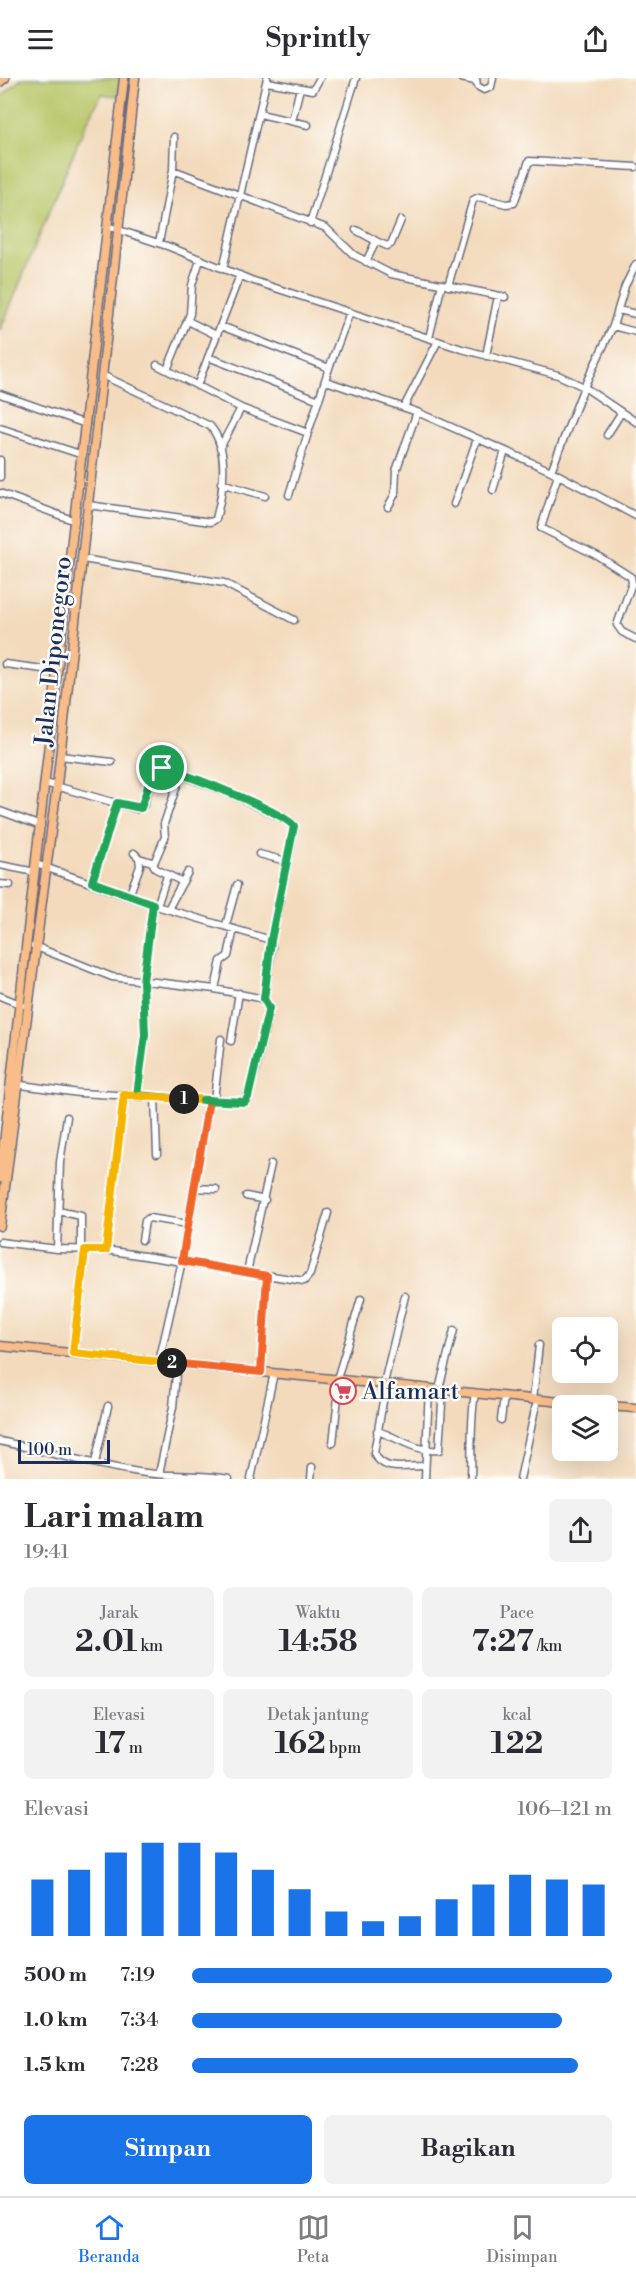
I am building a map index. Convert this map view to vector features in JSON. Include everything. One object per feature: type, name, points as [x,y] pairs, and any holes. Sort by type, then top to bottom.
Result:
[{"type":"main road","points":[[0,82],[5,78]]},
{"type":"main road","name":"Jalan Diponegoro","points":[[0,1226],[35,868],[76,521],[124,78]]},
{"type":"main road","name":"Jalan Diponegoro","points":[[23,1006],[47,867],[57,785],[135,78]]},
{"type":"main road","name":"Jalan Diponegoro","points":[[0,1178],[15,1084]]},
{"type":"main road","points":[[0,1346],[552,1402]]},
{"type":"main road","points":[[618,1407],[636,1408]]},
{"type":"street","points":[[223,269],[267,80],[314,90],[320,78]]},
{"type":"street","points":[[310,223],[356,78]]},
{"type":"street","points":[[461,78],[475,80],[479,88],[486,90],[493,85],[493,78]]},
{"type":"street","points":[[292,121],[300,88]]},
{"type":"street","points":[[260,114],[308,125]]},
{"type":"street","points":[[159,243],[173,170],[174,137]]},
{"type":"street","points":[[429,338],[473,200],[479,196],[506,204],[514,203],[529,161],[636,167]]},
{"type":"street","points":[[173,170],[331,231],[347,250],[391,274],[502,297],[486,356]]},
{"type":"street","points":[[356,230],[387,246],[391,244],[401,220]]},
{"type":"street","points":[[107,226],[159,243],[223,269],[350,312],[486,356],[558,375],[584,387],[636,422]]},
{"type":"street","points":[[366,262],[376,241]]},
{"type":"street","points":[[167,370],[188,321],[192,285],[201,260]]},
{"type":"street","points":[[551,471],[584,387],[614,326],[625,286],[636,264]]},
{"type":"street","points":[[197,386],[240,275]]},
{"type":"street","points":[[618,310],[636,314]]},
{"type":"street","points":[[289,495],[329,368],[350,312]]},
{"type":"street","points":[[188,321],[216,335]]},
{"type":"street","points":[[221,326],[329,368]]},
{"type":"street","points":[[614,326],[636,332]]},
{"type":"street","points":[[404,407],[438,341]]},
{"type":"street","points":[[208,357],[319,400]]},
{"type":"street","points":[[157,365],[241,408],[308,433]]},
{"type":"street","points":[[88,505],[211,522],[217,516],[221,483],[220,448],[218,438],[210,426],[102,375]]},
{"type":"street","points":[[326,381],[417,412],[551,471],[636,516]]},
{"type":"street","points":[[0,394],[86,424]]},
{"type":"street","points":[[220,448],[241,408]]},
{"type":"street","points":[[388,507],[395,494],[396,471],[417,412]]},
{"type":"street","points":[[607,435],[621,413]]},
{"type":"street","points":[[0,428],[83,454]]},
{"type":"street","points":[[454,504],[477,439]]},
{"type":"street","points":[[493,490],[505,451]]},
{"type":"street","points":[[0,460],[0,477]]},
{"type":"street","points":[[558,475],[540,528],[598,556],[634,579],[617,625],[621,632],[636,639]]},
{"type":"street","points":[[221,483],[265,496]]},
{"type":"street","points":[[0,493],[76,521]]},
{"type":"street","points":[[83,559],[224,583],[294,620]]},
{"type":"street","points":[[5,664],[58,671]]},
{"type":"street","points":[[60,756],[112,762]]},
{"type":"street","points":[[15,1084],[79,1093],[247,1101],[269,1008],[264,999],[271,940],[294,831],[291,822],[181,772],[162,768],[153,771],[141,808],[45,783]]},
{"type":"street","points":[[181,772],[164,824],[165,837],[154,863],[156,869],[183,882]]},
{"type":"street","points":[[92,882],[117,803]]},
{"type":"street","points":[[0,811],[40,826]]},
{"type":"street","points":[[259,854],[286,861]]},
{"type":"street","points":[[129,896],[140,866],[137,856],[154,863]]},
{"type":"street","points":[[0,865],[47,867],[155,905],[271,940]]},
{"type":"street","points":[[168,909],[188,872]]},
{"type":"street","points":[[137,1095],[145,1035],[143,981],[155,905],[167,876]]},
{"type":"street","points":[[0,884],[10,885]]},
{"type":"street","points":[[226,925],[237,885]]},
{"type":"street","points":[[215,989],[221,961],[228,956],[234,929]]},
{"type":"street","points":[[34,946],[112,977],[215,989],[264,999]]},
{"type":"street","points":[[231,1041],[239,993]]},
{"type":"street","points":[[0,996],[23,1006]]},
{"type":"street","points":[[159,1362],[182,1261],[220,1039]]},
{"type":"street","points":[[106,1250],[124,1095]]},
{"type":"street","points":[[155,1096],[158,1155]]},
{"type":"street","points":[[57,1249],[60,1162],[67,1117]]},
{"type":"street","points":[[248,1272],[271,1164]]},
{"type":"street","points":[[194,1188],[216,1189]]},
{"type":"street","points":[[246,1196],[265,1200]]},
{"type":"street","points":[[58,1211],[81,1216],[83,1250],[73,1353]]},
{"type":"street","points":[[0,1242],[57,1249],[106,1250],[296,1281],[308,1279],[328,1213]]},
{"type":"street","points":[[142,1240],[145,1221],[149,1218],[188,1224]]},
{"type":"street","points":[[261,1372],[267,1276]]},
{"type":"street","points":[[405,1296],[385,1384],[374,1454],[382,1463],[395,1468],[425,1466]]},
{"type":"street","points":[[333,1443],[338,1379],[361,1299]]},
{"type":"street","points":[[425,1479],[425,1450],[437,1389],[454,1330]]},
{"type":"street","points":[[520,1479],[535,1400],[539,1345]]},
{"type":"street","points":[[159,1474],[173,1407],[177,1364]]},
{"type":"street","points":[[251,1479],[274,1373]]},
{"type":"street","points":[[377,1431],[425,1450],[439,1450],[437,1389]]},
{"type":"street","points":[[471,1479],[473,1433],[470,1420],[475,1393]]},
{"type":"street","points":[[501,1420],[504,1396]]},
{"type":"street","points":[[95,1463],[108,1406]]},
{"type":"street","points":[[0,1440],[128,1470],[159,1474],[203,1474],[229,1479]]},
{"type":"street","points":[[311,1479],[312,1467]]},
{"type":"street","points":[[126,1479],[128,1470]]},
{"type":"green space","points":[[22,78],[120,78],[117,96],[102,94],[84,128],[0,331],[0,98]]},
{"type":"place","name":"Alfamart","points":[[343,1391]]},
{"type":"route","points":[[162,768],[153,771],[141,808],[117,803],[92,882],[153,904],[143,981],[145,1035],[137,1095],[209,1100],[182,1261],[267,1276],[261,1372],[73,1353],[85,1250],[106,1250],[124,1095],[209,1100],[228,1100],[245,1102],[247,1101],[269,1008],[264,999],[272,947],[271,940],[294,826],[291,822],[227,792],[181,772],[162,768]]}]
